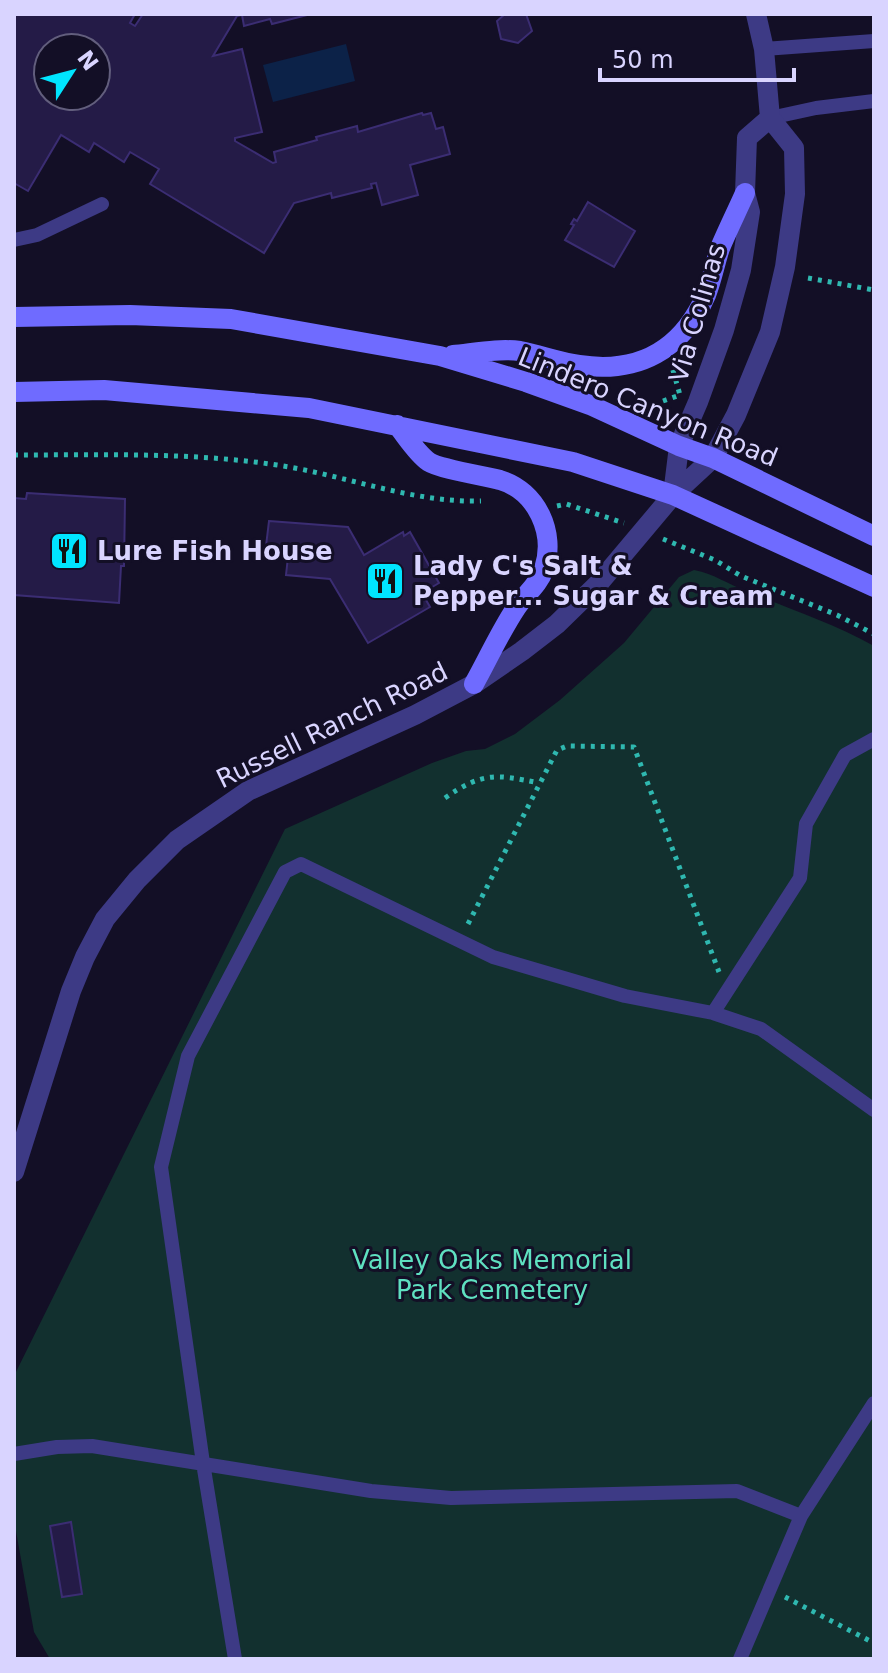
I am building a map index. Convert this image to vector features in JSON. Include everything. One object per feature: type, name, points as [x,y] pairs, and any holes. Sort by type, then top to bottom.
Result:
[{"type":"main road","points":[[440,356],[516,350],[578,365],[613,368],[639,362],[663,351],[677,340],[696,314],[745,193]]},
{"type":"main road","name":"Lindero Canyon Road","points":[[14,317],[130,315],[231,319],[440,356],[590,405],[679,446],[713,458],[874,536]]},
{"type":"main road","points":[[14,392],[104,390],[309,408],[573,462],[673,495],[874,587]]},
{"type":"main road","points":[[397,425],[429,462],[503,481],[519,488],[539,510],[546,535],[545,565],[538,583],[517,607],[474,684]]},
{"type":"street","points":[[673,495],[713,458],[736,415],[770,332],[785,267],[795,194],[794,148],[770,118],[764,49],[756,14]]},
{"type":"street","name":"Via Colinas","points":[[673,495],[679,446],[702,393],[741,270],[750,212],[745,193],[747,138],[770,118]]},
{"type":"street","name":"Russell Ranch Road","points":[[14,1172],[71,991],[85,957],[105,919],[137,880],[177,840],[248,791],[415,715],[474,684],[557,624],[599,583],[673,495]]},
{"type":"lane","points":[[764,49],[874,41]]},
{"type":"lane","points":[[770,118],[816,108],[874,101]]},
{"type":"lane","points":[[14,240],[37,235],[102,204]]},
{"type":"lane","points":[[713,1013],[800,878],[806,824],[845,755],[874,739]]},
{"type":"lane","points":[[235,1659],[203,1463],[161,1167],[188,1056],[285,872],[301,864],[493,957],[625,996],[713,1013],[761,1029],[874,1110]]},
{"type":"lane","points":[[740,1659],[801,1516],[874,1403]]},
{"type":"lane","points":[[14,1454],[57,1447],[92,1446],[371,1491],[451,1498],[737,1491],[801,1516]]},
{"type":"path","points":[[808,278],[874,290]]},
{"type":"path","points":[[663,401],[680,395],[671,366]]},
{"type":"path","points":[[14,455],[204,458],[275,465],[441,500],[490,500]]},
{"type":"path","points":[[555,506],[566,504],[604,515]]},
{"type":"path","points":[[692,553],[715,560],[741,576],[837,615],[874,634]]},
{"type":"path","points":[[460,941],[557,750],[567,746],[634,747],[726,992]]},
{"type":"path","points":[[445,798],[469,781],[503,775],[539,783]]},
{"type":"path","points":[[770,1589],[874,1643]]},
{"type":"green space","name":"Valley Oaks Memorial Park Cemetery","points":[[694,570],[827,623],[874,646],[874,1659],[50,1659],[34,1632],[14,1520],[14,1376],[285,829],[432,763],[466,751],[485,749],[515,734],[560,700],[624,643],[679,577]]},
{"type":"water","points":[[346,44],[355,81],[273,102],[263,65]]},
{"type":"building","points":[[14,14],[135,14],[130,23],[135,26],[143,14],[311,14],[272,24],[270,19],[244,26],[242,15],[237,16],[213,56],[242,49],[262,132],[235,138],[235,141],[273,163],[276,162],[274,152],[317,140],[316,137],[357,126],[358,132],[431,113],[436,129],[443,127],[450,154],[410,165],[418,195],[382,205],[376,183],[371,184],[372,188],[332,198],[331,193],[294,203],[264,253],[150,184],[159,169],[130,152],[124,162],[94,143],[89,152],[61,135],[28,191],[14,183]]},
{"type":"building","points":[[505,14],[526,14],[532,31],[518,43],[501,39],[497,21]]},
{"type":"building","points":[[588,202],[635,231],[614,267],[565,240],[574,219],[577,221]]},
{"type":"building","name":"Lure Fish House","points":[[27,493],[125,499],[124,566],[121,566],[119,603],[14,595],[14,498],[26,499]]},
{"type":"building","name":"Lady C's Salt & Pepper... Sugar & Cream","points":[[269,521],[348,527],[364,555],[403,532],[404,536],[410,532],[439,583],[422,593],[430,607],[368,643],[330,579],[286,575],[289,548],[266,546]]},
{"type":"building","points":[[71,1522],[82,1594],[62,1597],[50,1526]]},
{"type":"place","name":"Lure Fish House","points":[[69,551]]},
{"type":"place","name":"Lady C's Salt & Pepper... Sugar & Cream","points":[[385,581]]}]
